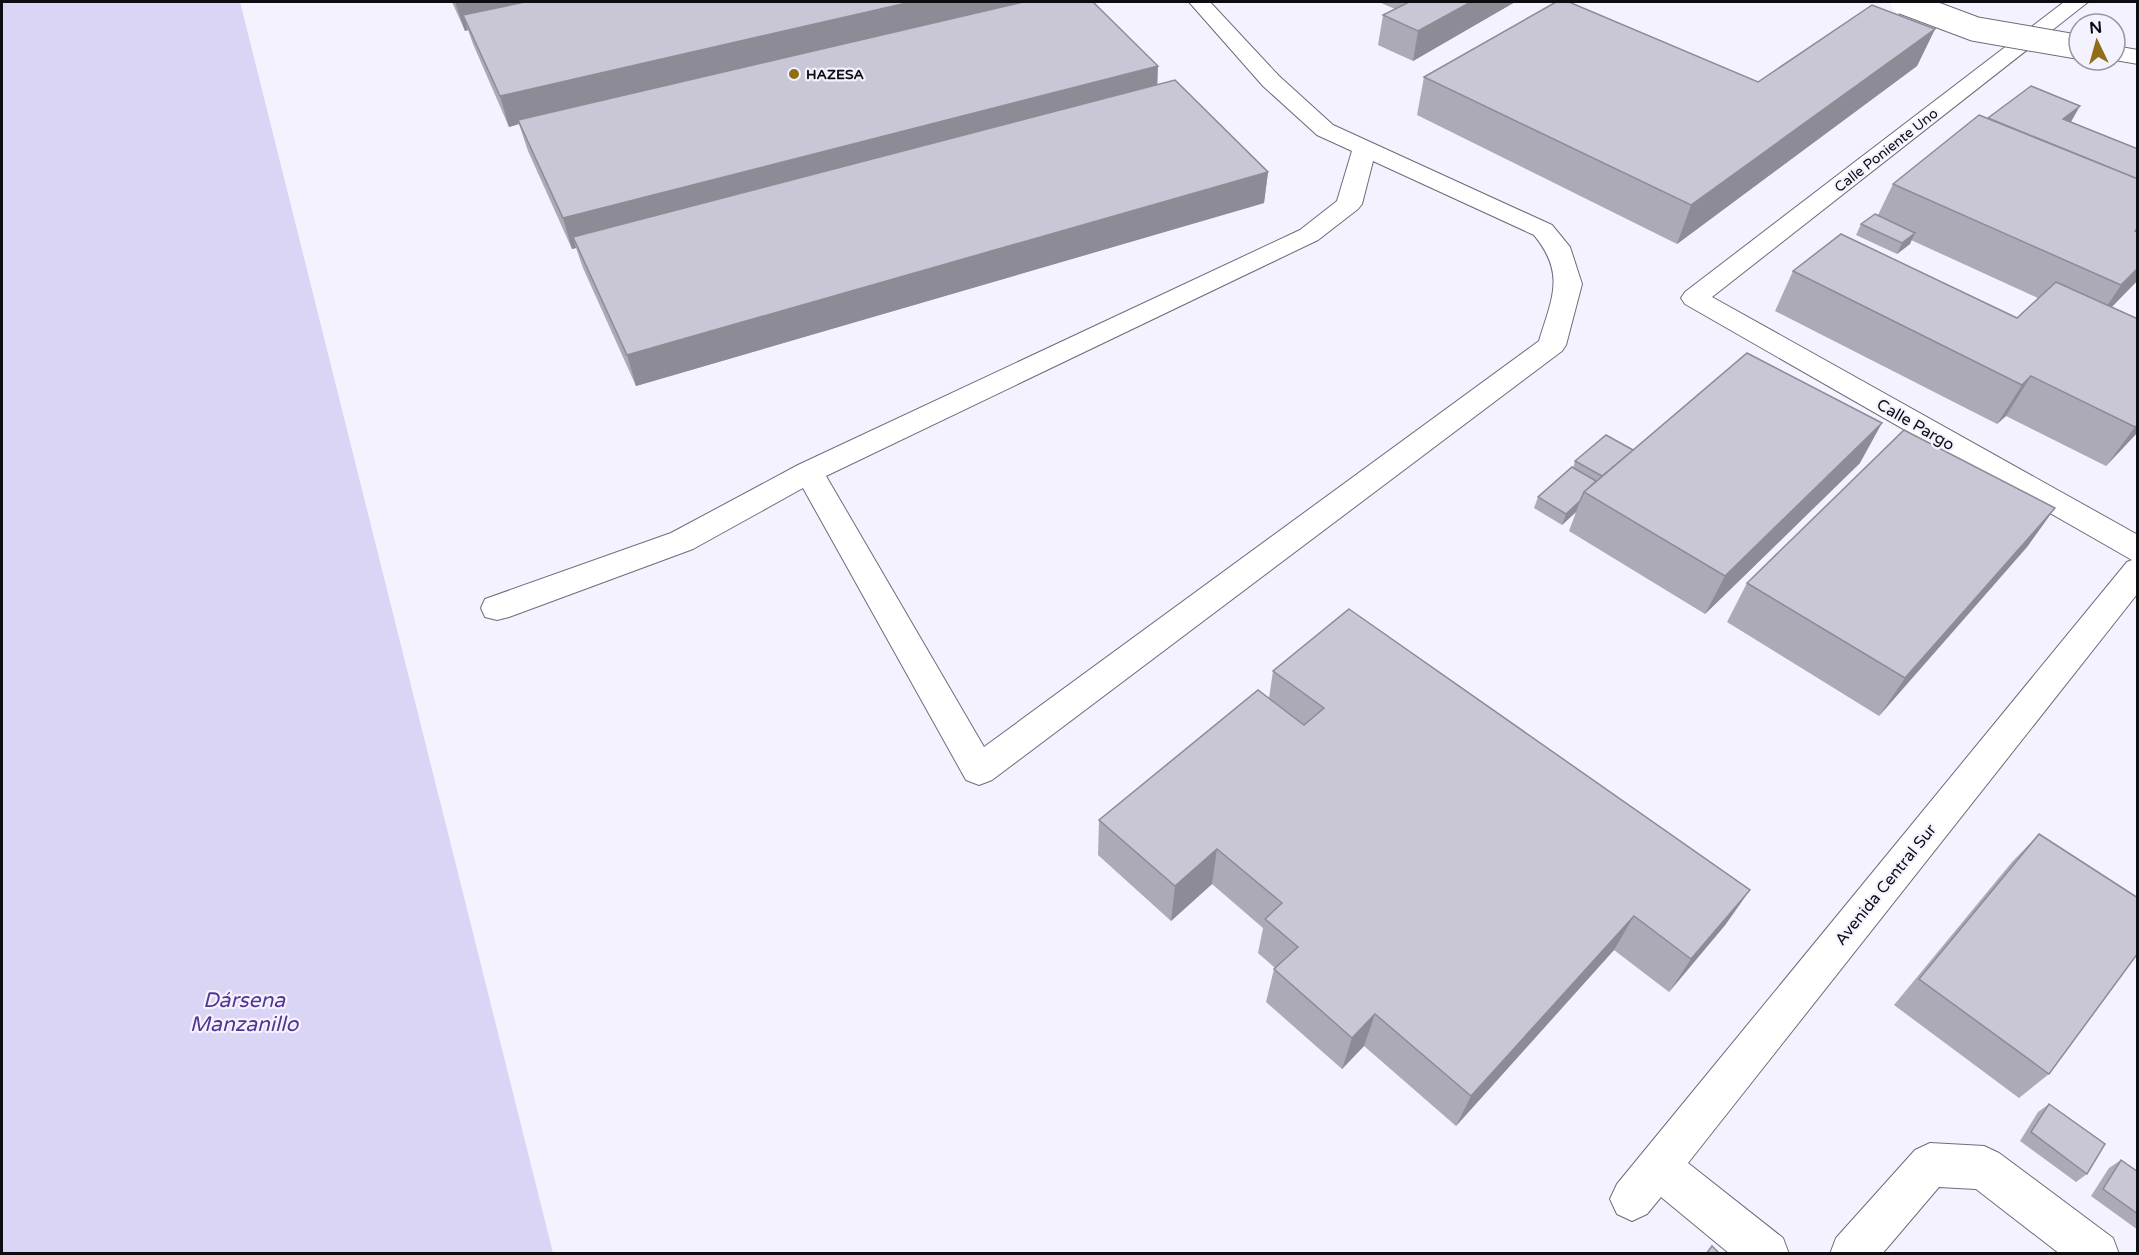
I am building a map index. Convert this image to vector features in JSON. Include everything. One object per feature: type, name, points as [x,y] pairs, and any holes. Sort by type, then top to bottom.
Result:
[{"type":"street","points":[[810,472],[979,770],[1552,345],[1569,284],[1557,247],[1543,230],[1325,130],[1271,81],[1199,2]]},
{"type":"street","points":[[1904,2],[1975,29],[2067,45]]},
{"type":"street","name":"Calle Poniente Uno","points":[[1694,298],[2077,2]]},
{"type":"street","points":[[498,608],[682,541],[810,472],[1309,235],[1349,204],[1365,148]]},
{"type":"street","name":"Calle Pargo","points":[[1694,298],[2138,550]]},
{"type":"street","name":"Avenida Central Sur","points":[[1767,1254],[1723,1221],[1645,1183],[2138,570]]},
{"type":"street","points":[[1852,1254],[1930,1165],[1984,1168],[2097,1254]]},
{"type":"water","name":"Dársena Manzanillo","points":[[2,2],[240,2],[553,1253],[2,1253]]},
{"type":"building","points":[[525,2],[911,2],[500,96],[463,15]]},
{"type":"building","points":[[1023,2],[1093,2],[1158,66],[563,218],[518,120]]},
{"type":"building","points":[[1409,2],[1471,2],[1418,31],[1383,15]]},
{"type":"building","points":[[1556,2],[1569,2],[1758,82],[1872,5],[1935,29],[1691,205],[1424,77]]},
{"type":"building","points":[[1175,80],[1268,172],[627,355],[573,237]]},
{"type":"building","points":[[2031,86],[2080,106],[2063,119],[2138,149],[2138,179],[1988,118]]},
{"type":"building","points":[[1979,115],[2138,179],[2138,228],[2135,231],[2138,232],[2138,268],[2121,285],[1893,184]]},
{"type":"building","points":[[1875,214],[1915,233],[1902,243],[1861,224]]},
{"type":"building","points":[[1841,234],[2017,318],[2056,282],[2138,319],[2138,424],[2135,427],[2031,376],[2022,385],[1793,271]]},
{"type":"building","points":[[1747,353],[1882,423],[1725,576],[1584,492]]},
{"type":"building","points":[[1904,430],[2055,508],[1905,678],[1747,583]]},
{"type":"building","points":[[1606,435],[1633,450],[1602,476],[1575,461]]},
{"type":"building","points":[[1572,467],[1596,481],[1566,514],[1538,497]]},
{"type":"building","points":[[1349,609],[1750,890],[1691,959],[1634,916],[1471,1096],[1375,1014],[1352,1038],[1274,969],[1298,947],[1265,919],[1282,903],[1217,849],[1175,886],[1099,820],[1258,690],[1304,725],[1324,708],[1273,671]]},
{"type":"building","points":[[2039,834],[2138,898],[2138,953],[2049,1074],[1919,979]]},
{"type":"building","points":[[2049,1104],[2105,1144],[2087,1174],[2031,1132]]},
{"type":"building","points":[[2121,1160],[2138,1172],[2138,1214],[2103,1189]]},
{"type":"building","points":[[1712,1246],[1720,1254],[1706,1254]]},
{"type":"place","name":"HAZESA","points":[[794,74]]}]
